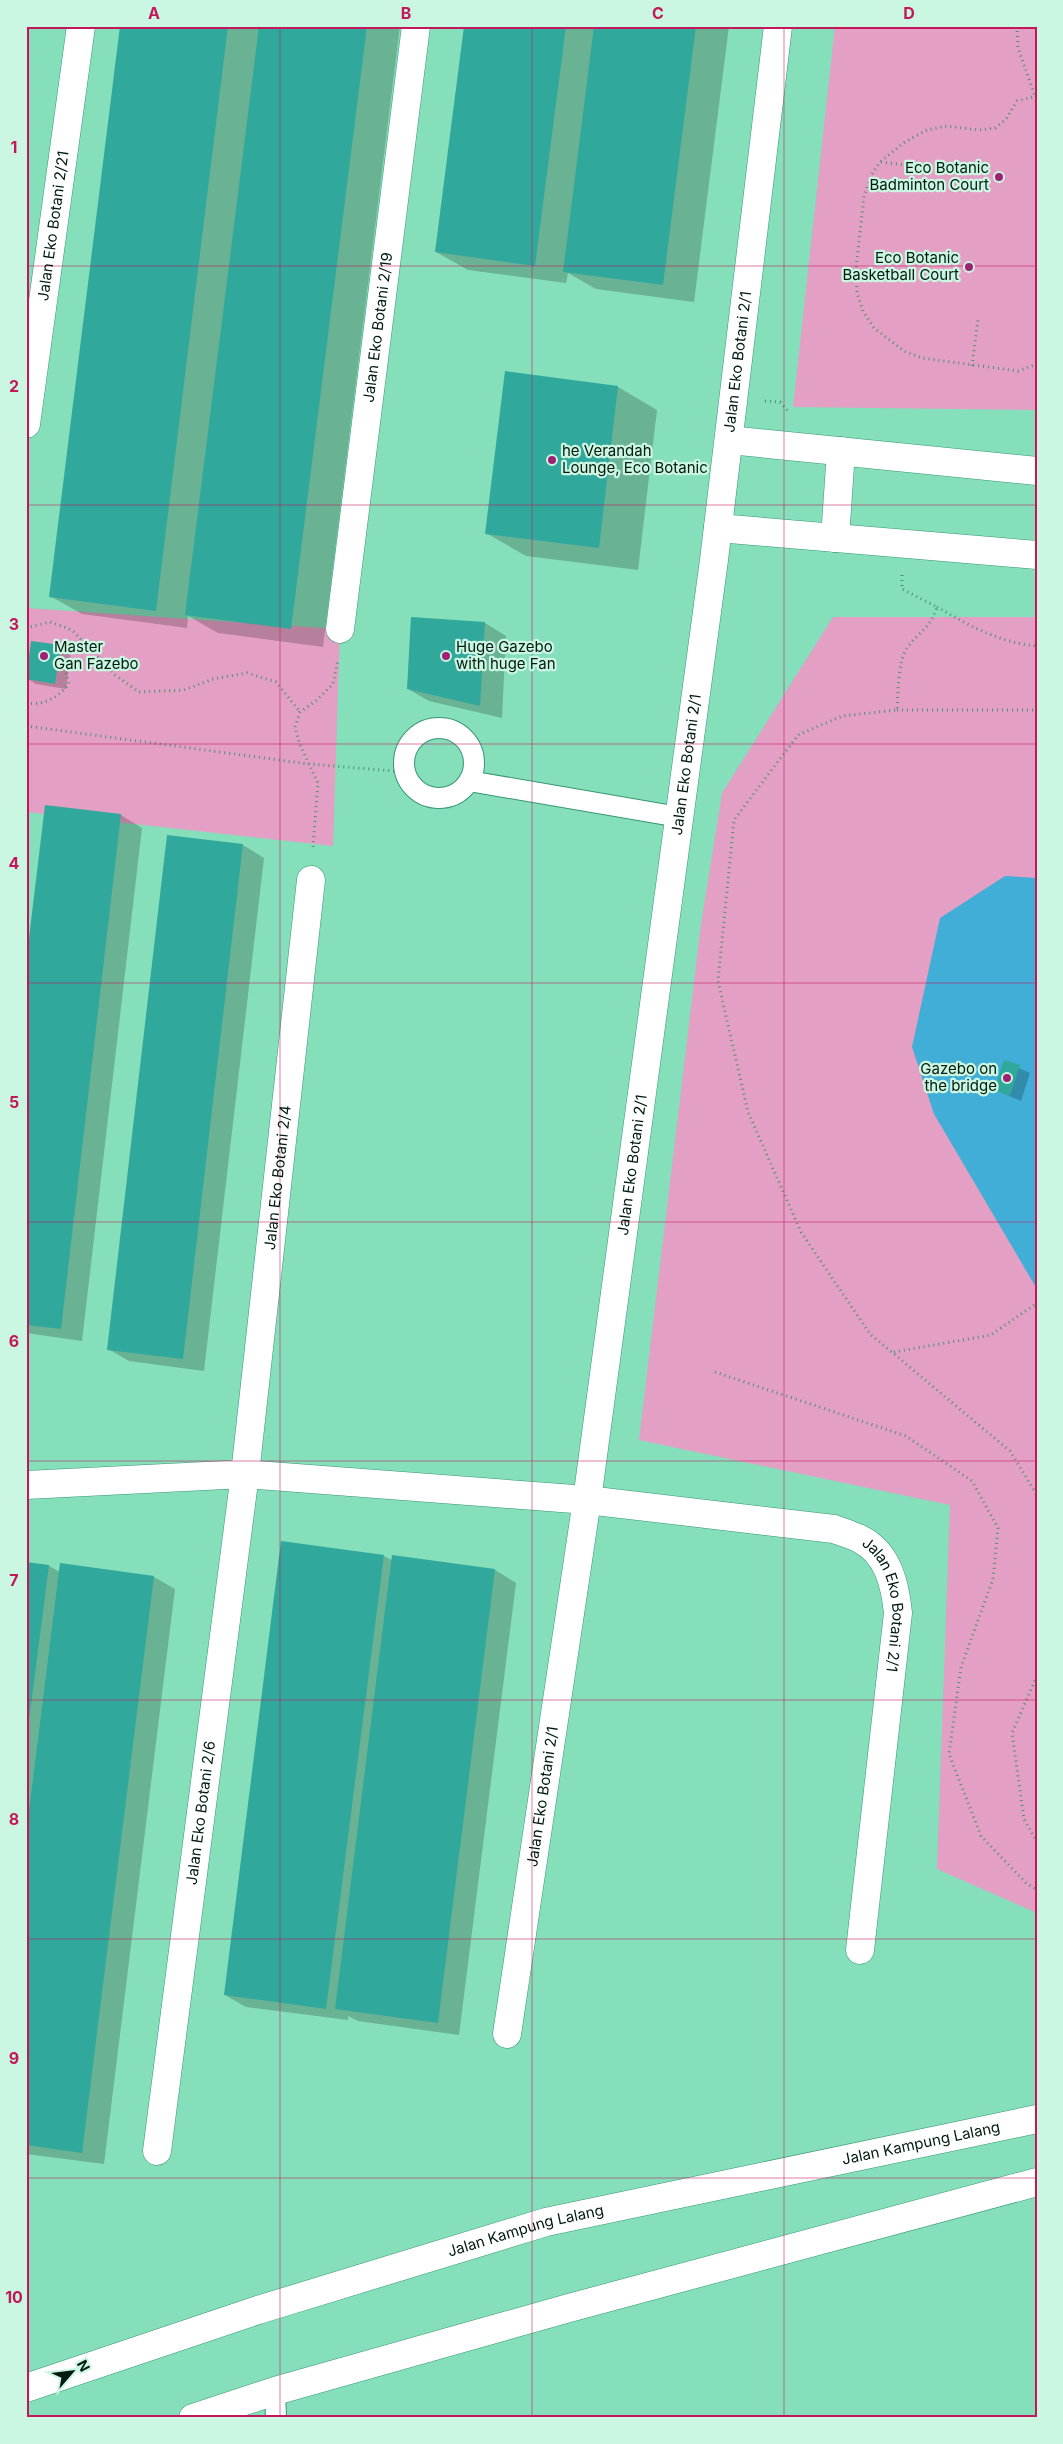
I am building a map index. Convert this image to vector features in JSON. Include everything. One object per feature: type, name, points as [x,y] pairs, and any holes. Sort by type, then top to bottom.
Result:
[{"type":"street","name":"Jalan Eko Botani 2/21","points":[[26,424],[81,26]]},
{"type":"street","name":"Jalan Eko Botani 2/19","points":[[340,628],[416,26]]},
{"type":"street","name":"Jalan Eko Botani 2/1","points":[[507,2034],[587,1500],[718,528],[778,26]]},
{"type":"street","points":[[729,440],[1037,471]]},
{"type":"street","points":[[835,538],[841,452]]},
{"type":"street","points":[[718,528],[1037,555]]},
{"type":"street","name":"Jalan Eko Botani 2/4","points":[[245,1474],[311,880]]},
{"type":"street","points":[[26,1485],[245,1474],[587,1500]]},
{"type":"street","name":"Jalan Eko Botani 2/6","points":[[157,2151],[245,1474]]},
{"type":"street","name":"Jalan Eko Botani 2/1","points":[[587,1500],[834,1529],[861,1539],[882,1558],[895,1584],[898,1613],[860,1950]]},
{"type":"street","name":"Jalan Kampung Lalang","points":[[26,2388],[258,2310],[546,2222],[1037,2118]]},
{"type":"street","points":[[193,2418],[275,2390],[569,2308],[1037,2182]]},
{"type":"lane","points":[[433,728],[455,731],[464,738],[471,748],[474,771],[462,790],[440,798],[419,791],[411,782],[406,772],[407,749],[413,739],[422,732],[433,728]]},
{"type":"lane","points":[[469,781],[679,816]]},
{"type":"lane","points":[[275,2390],[276,2418]]},
{"type":"path","points":[[1017,26],[1018,48],[1036,96],[1017,101],[1006,119],[995,128],[979,130],[947,126],[927,130],[905,142],[880,162],[872,174],[864,196],[856,269],[857,293],[863,311],[874,328],[904,351],[922,358],[1018,371],[1037,364]]},
{"type":"path","points":[[880,162],[948,170]]},
{"type":"path","points":[[972,366],[978,320]]},
{"type":"path","points":[[902,568],[902,589],[971,627],[1018,644],[1037,646]]},
{"type":"path","points":[[897,710],[899,678],[906,649],[932,621],[937,607]]},
{"type":"path","points":[[26,628],[50,622],[72,630],[115,675],[139,692],[184,690],[213,679],[247,673],[276,682],[300,712]]},
{"type":"path","points":[[311,880],[318,783],[295,727],[300,712],[317,700],[333,684],[340,653],[340,628]]},
{"type":"path","points":[[26,703],[44,702],[59,696],[69,684],[64,670]]},
{"type":"path","points":[[1037,710],[897,710],[842,716],[798,736],[734,820],[718,981],[748,1112],[801,1232],[870,1334],[894,1352],[1010,1451],[1037,1495]]},
{"type":"path","points":[[26,726],[309,764],[406,772]]},
{"type":"path","points":[[894,1352],[992,1335],[1037,1302]]},
{"type":"path","points":[[1037,1676],[1012,1733],[1024,1819],[1037,1842]]},
{"type":"shaded area","points":[[835,26],[1037,26],[1037,410],[793,407]]},
{"type":"shaded area","points":[[26,608],[340,629],[333,846],[26,812]]},
{"type":"shaded area","points":[[833,617],[1037,617],[1037,1913],[937,1869],[950,1505],[639,1440],[701,924],[722,793]]},
{"type":"water","points":[[1005,876],[1037,878],[1037,1289],[934,1114],[912,1047],[940,918]]},
{"type":"building","points":[[120,26],[228,26],[156,611],[49,597]]},
{"type":"building","points":[[259,26],[367,26],[291,629],[185,615]]},
{"type":"building","points":[[464,26],[566,26],[535,266],[435,252]]},
{"type":"building","points":[[594,26],[696,26],[663,285],[563,272]]},
{"type":"building","name":"he Verandah Lounge, Eco Botanic","points":[[505,371],[618,386],[599,548],[485,534]]},
{"type":"building","name":"Huge Gazebo with huge Fan","points":[[411,617],[485,622],[480,706],[407,689]]},
{"type":"building","name":"Master Gan Fazebo","points":[[31,641],[61,645],[55,684],[26,679]]},
{"type":"building","points":[[45,805],[121,814],[61,1329],[26,1325],[26,963]]},
{"type":"building","points":[[167,835],[243,844],[183,1359],[107,1350]]},
{"type":"building","name":"Gazebo on the bridge","points":[[1004,1060],[1020,1065],[1010,1096],[994,1090]]},
{"type":"building","points":[[281,1541],[384,1555],[326,2009],[224,1995]]},
{"type":"building","points":[[392,1555],[495,1569],[438,2023],[335,2009]]},
{"type":"building","points":[[26,1562],[49,1565],[27,1736],[26,1736]]},
{"type":"building","points":[[60,1563],[154,1576],[82,2153],[26,2145],[26,1835]]},
{"type":"place","name":"Eco Botanic Badminton Court","points":[[999,177]]},
{"type":"place","name":"Eco Botanic Basketball Court","points":[[969,267]]},
{"type":"place","name":"he Verandah Lounge, Eco Botanic","points":[[552,460]]},
{"type":"place","name":"Master Gan Fazebo","points":[[44,656]]},
{"type":"place","name":"Huge Gazebo with huge Fan","points":[[446,656]]},
{"type":"place","name":"Gazebo on the bridge","points":[[1007,1078]]}]
